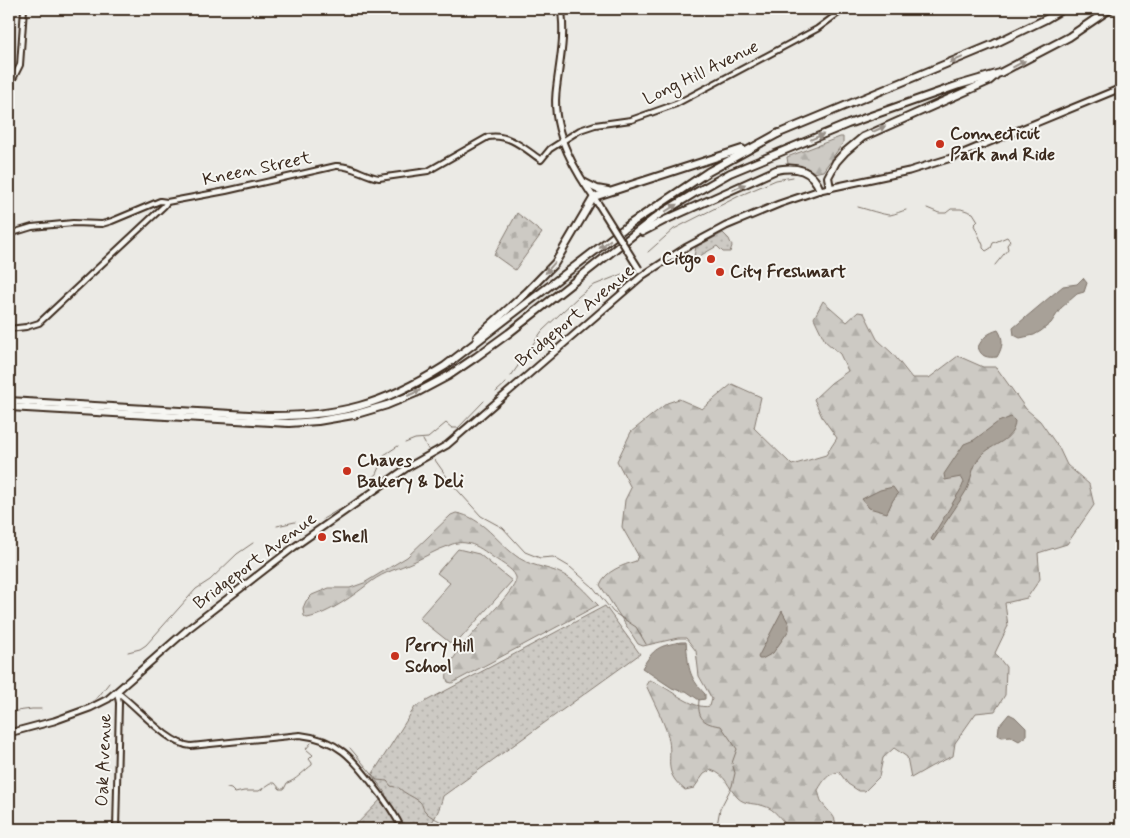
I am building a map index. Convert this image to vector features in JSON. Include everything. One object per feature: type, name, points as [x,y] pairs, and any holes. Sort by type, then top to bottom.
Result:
[{"type":"highway","points":[[445,366],[528,292],[549,269],[564,249],[594,197],[725,155],[994,44],[1063,9]]},
{"type":"highway","points":[[830,188],[828,177],[836,162],[863,137],[989,81],[1000,73],[1068,37],[1110,9]]},
{"type":"highway","points":[[9,407],[289,423],[318,421],[387,405],[416,393],[448,376],[509,333],[657,216],[730,174],[848,124],[959,85],[1000,73]]},
{"type":"highway","points":[[368,408],[419,383],[445,366],[630,224],[708,172],[779,133]]},
{"type":"highway","points":[[618,248],[665,220],[776,170],[793,168],[802,170],[815,180],[820,190]]},
{"type":"highway","points":[[585,183],[597,189],[612,191]]},
{"type":"highway","points":[[9,401],[266,416],[300,416],[351,412]]},
{"type":"main road","points":[[561,9],[563,36],[556,107],[562,140],[585,183],[642,276]]},
{"type":"main road","name":"Bridgeport Avenue","points":[[9,734],[90,708],[108,699],[188,629],[294,547],[408,467],[451,441],[642,276],[685,248],[726,226],[779,204],[820,190],[909,171],[950,158],[1121,88]]},
{"type":"street","points":[[9,82],[20,65],[24,9]]},
{"type":"street","name":"Long Hill Avenue","points":[[541,160],[550,149],[580,130],[595,125],[631,120],[676,104],[817,29],[844,9]]},
{"type":"street","name":"Kneen Street","points":[[9,234],[32,227],[73,223],[102,224],[160,201],[167,202],[235,189],[336,166],[352,168],[371,177],[379,178],[428,172],[488,137],[497,136],[513,141],[541,160]]},
{"type":"street","points":[[9,329],[39,323],[158,213],[167,202]]},
{"type":"street","points":[[117,692],[165,734],[182,745],[192,746],[300,735],[316,738],[335,746],[358,765],[389,806],[402,829]]},
{"type":"street","name":"Oak Avenue","points":[[116,829],[119,703],[117,692]]},
{"type":"green space","points":[[843,137],[843,143],[823,171],[814,173],[805,167],[788,164],[787,157]]},
{"type":"green space","points":[[517,213],[542,233],[515,270],[494,255]]},
{"type":"green space","points":[[723,233],[729,239],[732,246],[730,252],[723,252],[717,246],[698,257],[694,256],[696,247]]},
{"type":"green space","points":[[823,301],[847,322],[858,312],[864,313],[877,339],[893,354],[912,378],[929,378],[958,356],[983,367],[996,367],[1026,409],[1040,421],[1059,448],[1067,465],[1089,484],[1094,505],[1067,544],[1038,553],[1040,579],[1027,598],[1005,603],[1008,626],[995,653],[1006,667],[1005,695],[995,711],[976,713],[955,743],[953,756],[911,778],[907,757],[894,748],[883,758],[879,777],[865,791],[859,791],[848,784],[839,772],[829,776],[818,790],[822,803],[834,818],[835,829],[806,829],[788,826],[768,807],[741,800],[734,794],[724,778],[711,770],[704,774],[694,788],[685,790],[678,783],[671,771],[668,736],[646,685],[649,680],[695,705],[710,706],[712,699],[699,676],[696,651],[686,638],[643,646],[638,644],[600,585],[610,572],[636,561],[638,555],[622,527],[625,500],[631,488],[617,461],[631,432],[667,403],[679,399],[702,409],[732,384],[761,397],[754,428],[792,465],[826,455],[837,438],[822,417],[814,399],[831,383],[848,371],[840,354],[825,341],[814,318]]},
{"type":"green space","points":[[456,513],[482,525],[519,558],[531,564],[563,574],[581,587],[598,605],[452,683],[448,682],[447,672],[454,658],[505,597],[514,585],[516,577],[508,568],[476,546],[455,543],[439,549],[382,575],[341,603],[324,612],[307,618],[304,616],[303,608],[306,601],[312,595],[329,588],[350,588],[364,583],[407,557],[451,515]]},
{"type":"green space","points":[[458,549],[479,554],[512,581],[454,646],[419,618],[450,583],[437,573]]},
{"type":"green space","points":[[605,606],[640,654],[443,796],[437,814],[426,829],[352,829],[386,794],[372,775],[415,707]]},
{"type":"shaded area","points":[[1083,278],[1087,283],[1084,292],[1077,294],[1061,308],[1051,323],[1034,335],[1020,338],[1014,335],[1013,328],[1063,286],[1077,284]]},
{"type":"shaded area","points":[[998,330],[1002,346],[997,357],[985,356],[978,347],[986,336]]},
{"type":"shaded area","points":[[1011,417],[1015,421],[1011,434],[978,460],[966,491],[933,541],[931,539],[964,482],[961,477],[945,480],[944,474],[964,444],[974,440],[998,422]]},
{"type":"shaded area","points":[[893,487],[898,494],[887,513],[869,508],[862,499],[880,490]]},
{"type":"shaded area","points":[[782,611],[789,624],[789,630],[773,653],[759,659],[758,657]]},
{"type":"shaded area","points":[[686,642],[692,676],[705,694],[705,699],[699,700],[686,691],[672,688],[642,668],[657,649]]},
{"type":"shaded area","points":[[1009,714],[1026,728],[1026,736],[1019,741],[1010,736],[1002,737],[998,735],[999,726]]},
{"type":"waterway","points":[[648,252],[674,229],[741,195],[776,180],[793,177]]},
{"type":"waterway","points":[[858,207],[890,215],[906,210]]},
{"type":"waterway","points":[[927,208],[939,213],[946,213],[951,209],[961,209],[973,213],[978,221],[974,225],[986,251],[991,248],[993,243],[1007,237],[1010,241],[1007,245],[1008,249],[995,265]]},
{"type":"waterway","points":[[511,376],[542,331],[579,296],[592,286],[622,274]]},
{"type":"waterway","points":[[496,392],[506,383]]},
{"type":"waterway","points":[[405,443],[415,439],[428,438],[446,423],[452,428],[458,428],[484,401]]},
{"type":"waterway","points":[[423,440],[429,451]]},
{"type":"waterway","points":[[364,484],[376,474],[384,455],[398,446]]},
{"type":"waterway","points":[[435,460],[452,484],[481,516],[503,528],[525,552],[540,558],[553,557],[570,567],[593,587],[613,612],[636,627],[646,644]]},
{"type":"waterway","points":[[323,519],[338,510]]},
{"type":"waterway","points":[[277,526],[295,522]]},
{"type":"waterway","points":[[128,652],[140,649],[146,645],[196,589],[210,580],[237,554],[253,543]]},
{"type":"waterway","points":[[94,700],[109,683]]},
{"type":"waterway","points":[[699,700],[699,712],[703,719],[710,724],[721,726],[737,749],[732,763],[735,773],[732,786],[720,809],[717,825],[714,829]]},
{"type":"waterway","points":[[9,712],[41,709]]},
{"type":"waterway","points":[[227,788],[235,793],[259,791],[271,783],[275,783],[280,789],[284,789],[287,783],[297,778],[312,765],[309,759],[313,755],[306,749],[311,743]]},
{"type":"waterway","points":[[350,748],[377,780],[387,781],[391,786],[395,787]]},
{"type":"waterway","points":[[399,788],[419,801],[430,816],[449,826]]},
{"type":"waterway","points":[[1112,829],[1121,822]]},
{"type":"place","name":"Connecticut Park and Ride","points":[[940,144]]},
{"type":"place","name":"Citgo","points":[[711,259]]},
{"type":"place","name":"City Freshmart","points":[[720,272]]},
{"type":"place","name":"Chaves Bakery & Deli","points":[[347,471]]},
{"type":"place","name":"Shell","points":[[322,537]]},
{"type":"place","name":"Perry Hill School","points":[[395,656]]}]
